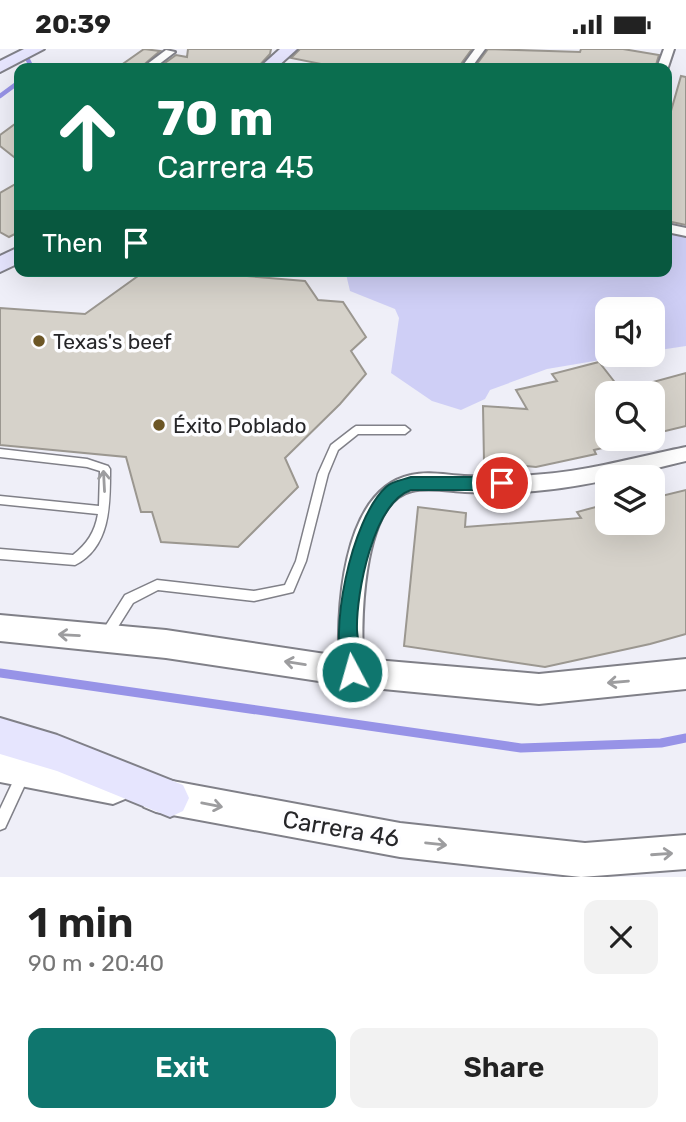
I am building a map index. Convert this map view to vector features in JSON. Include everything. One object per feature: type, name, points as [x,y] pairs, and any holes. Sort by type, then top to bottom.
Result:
[{"type":"main road","points":[[5,64],[35,49]]},
{"type":"main road","points":[[277,63],[289,49]]},
{"type":"main road","points":[[0,736],[57,753],[170,797]]},
{"type":"street","points":[[154,63],[170,51]]},
{"type":"street","points":[[352,672],[348,629],[349,598],[354,572],[371,524],[381,504],[394,489],[411,484],[437,482],[544,482],[686,454]]},
{"type":"street","points":[[0,628],[166,643],[352,672],[539,689],[686,674]]},
{"type":"street","name":"Carrera 46","points":[[13,768],[400,840],[585,859],[686,852]]},
{"type":"lane","points":[[105,638],[129,599],[157,585],[254,596],[289,589],[301,561],[323,474],[334,448],[356,431],[405,430]]},
{"type":"lane","points":[[0,453],[87,463],[104,469],[105,511],[92,549],[75,560],[0,554]]},
{"type":"lane","points":[[0,500],[105,511]]},
{"type":"lane","points":[[0,823],[13,768]]},
{"type":"shaded area","points":[[672,233],[686,236],[686,346],[665,349],[665,297],[595,297],[595,361],[547,369],[490,390],[485,399],[461,410],[432,401],[391,373],[399,318],[395,309],[350,291],[347,277],[672,277]]},
{"type":"building","points":[[144,49],[160,51],[146,63],[124,63]]},
{"type":"building","points":[[188,49],[271,49],[262,63],[165,63],[176,55],[187,57]]},
{"type":"building","points":[[300,49],[472,49],[462,63],[316,63],[291,58]]},
{"type":"building","points":[[488,49],[580,52],[581,49],[623,49],[659,55],[657,63],[478,63]]},
{"type":"building","points":[[681,76],[686,77],[686,225],[672,222],[672,108]]},
{"type":"building","points":[[14,125],[14,157],[0,146],[0,135]]},
{"type":"building","points":[[14,185],[14,234],[9,237],[0,232],[0,193]]},
{"type":"building","name":"Éxito Poblado","points":[[137,277],[258,277],[305,281],[318,300],[343,302],[366,337],[351,351],[366,374],[340,404],[285,458],[298,487],[238,547],[161,542],[152,512],[141,512],[126,457],[0,445],[0,308],[85,314]]},
{"type":"building","points":[[595,363],[595,367],[603,367],[614,381],[595,381],[596,454],[536,467],[484,462],[483,406],[527,409],[516,390],[557,381],[552,374]]},
{"type":"building","points":[[686,373],[686,426],[665,431],[665,381],[657,381]]},
{"type":"building","points":[[686,490],[686,634],[545,667],[404,646],[418,507],[466,513],[465,527],[581,518],[577,512],[595,507],[595,535],[665,535],[665,495]]},
{"type":"waterway","points":[[0,96],[14,86]]},
{"type":"waterway","points":[[0,673],[521,748],[661,743],[686,738]]},
{"type":"place","name":"Texas's beef","points":[[39,341]]},
{"type":"place","name":"Éxito Poblado","points":[[159,425]]},
{"type":"route","points":[[352,672],[348,629],[349,598],[354,572],[381,504],[394,489],[411,484],[502,483]]}]
